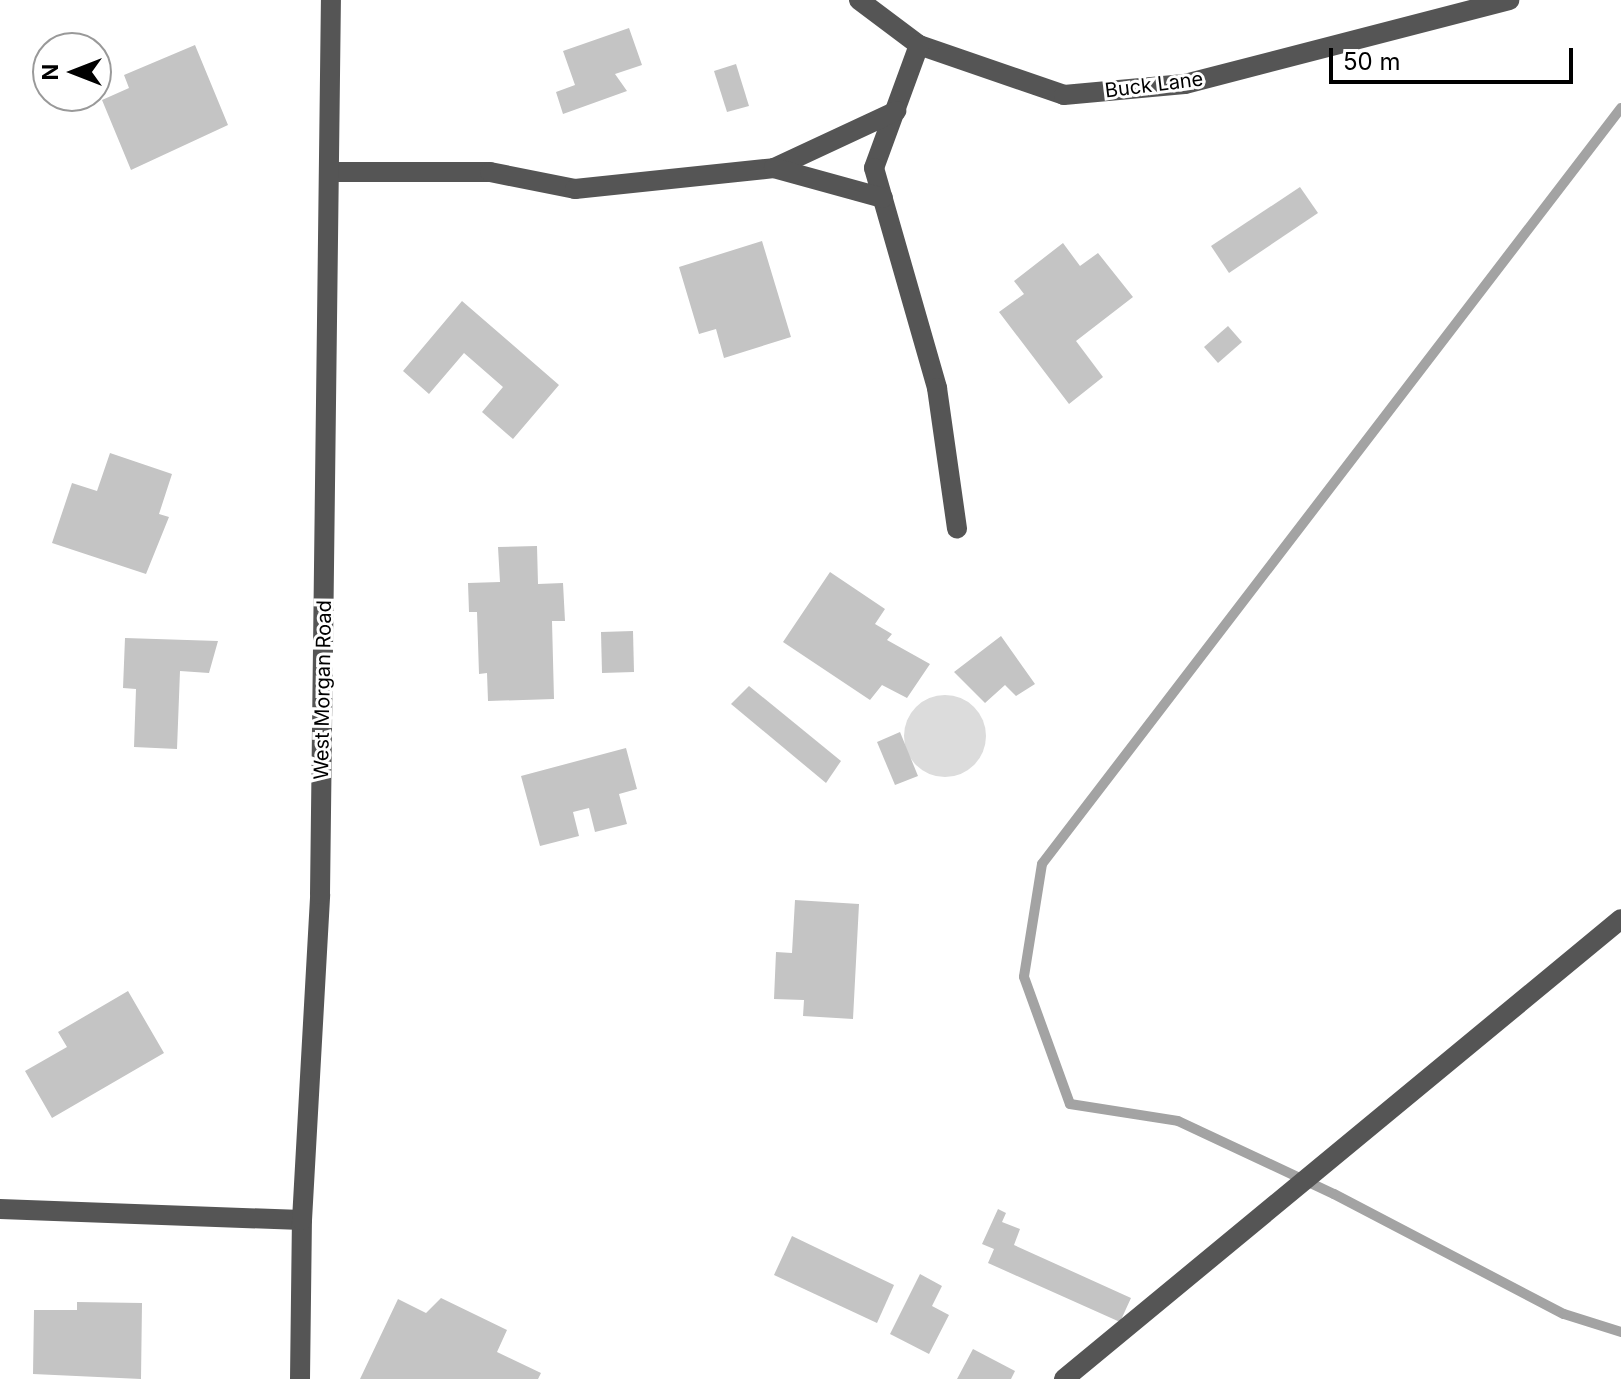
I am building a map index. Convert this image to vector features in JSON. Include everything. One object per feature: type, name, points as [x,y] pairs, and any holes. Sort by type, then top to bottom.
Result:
[{"type":"street","name":"West Morgan Road","points":[[300,1379],[302,1220],[320,894],[331,0]]},
{"type":"street","name":"Buck Lane","points":[[859,0],[919,45],[1064,95],[1185,84],[1509,0]]},
{"type":"street","points":[[919,45],[874,168],[937,388],[957,529]]},
{"type":"street","points":[[329,172],[490,172],[575,189],[774,168],[896,111]]},
{"type":"street","points":[[774,168],[883,198]]},
{"type":"street","points":[[1064,1379],[1621,919]]},
{"type":"street","points":[[0,1209],[302,1220]]},
{"type":"shaded area","points":[[937,695],[953,695],[968,702],[979,713],[986,736],[983,752],[974,765],[953,777],[937,777],[922,770],[911,759],[904,744],[904,728],[911,713],[922,702]]},
{"type":"building","points":[[629,28],[642,65],[615,74],[627,91],[563,114],[556,92],[575,85],[563,51]]},
{"type":"building","points":[[195,45],[228,125],[131,170],[107,112],[112,112],[112,96],[129,88],[124,75]]},
{"type":"building","points":[[736,64],[749,106],[727,112],[714,71]]},
{"type":"building","points":[[1300,187],[1318,213],[1229,273],[1211,246]]},
{"type":"building","points":[[762,241],[791,337],[724,358],[716,329],[699,334],[679,267]]},
{"type":"building","points":[[1063,243],[1080,266],[1098,253],[1133,297],[1076,341],[1103,377],[1069,404],[999,312],[1024,294],[1014,281]]},
{"type":"building","points":[[462,301],[559,385],[513,439],[482,412],[503,387],[464,353],[429,394],[403,371]]},
{"type":"building","points":[[1228,326],[1242,342],[1218,363],[1204,347]]},
{"type":"building","points":[[110,453],[172,474],[159,514],[169,517],[146,574],[52,543],[72,483],[97,491]]},
{"type":"building","points":[[537,546],[538,584],[563,583],[565,621],[552,621],[554,699],[488,701],[487,673],[479,674],[477,612],[469,612],[468,583],[500,582],[498,547]]},
{"type":"building","points":[[830,572],[885,609],[875,624],[892,634],[887,640],[930,664],[907,698],[882,685],[870,700],[783,642]]},
{"type":"building","points":[[633,631],[634,672],[602,673],[601,632]]},
{"type":"building","points":[[1001,636],[1035,684],[1016,696],[1005,685],[985,703],[954,672]]},
{"type":"building","points":[[125,638],[218,641],[209,673],[180,671],[177,749],[134,747],[136,689],[123,688]]},
{"type":"building","points":[[749,686],[841,761],[826,783],[731,704]]},
{"type":"building","points":[[900,732],[918,776],[895,785],[877,742]]},
{"type":"building","points":[[626,748],[637,789],[619,794],[627,824],[595,832],[589,808],[573,812],[579,836],[540,846],[521,776]]},
{"type":"building","points":[[795,900],[859,904],[853,1019],[803,1016],[804,1000],[774,999],[776,952],[792,953]]},
{"type":"building","points":[[128,991],[164,1053],[52,1118],[25,1071],[67,1047],[58,1032]]},
{"type":"building","points":[[998,1209],[1006,1213],[1002,1222],[1020,1229],[1014,1245],[1131,1298],[1120,1322],[988,1263],[994,1249],[982,1244]]},
{"type":"building","points":[[792,1236],[894,1285],[877,1323],[774,1275]]},
{"type":"building","points":[[920,1274],[942,1286],[932,1306],[949,1315],[929,1354],[890,1334]]},
{"type":"building","points":[[441,1298],[507,1330],[497,1352],[541,1373],[538,1379],[360,1379],[398,1299],[426,1313]]},
{"type":"building","points":[[77,1302],[142,1303],[141,1379],[33,1374],[34,1310],[77,1310]]},
{"type":"building","points":[[973,1349],[1015,1371],[1011,1379],[957,1379]]},
{"type":"waterway","points":[[1621,108],[1042,864],[1024,977],[1070,1104],[1178,1121],[1334,1194],[1564,1314],[1621,1332]]}]
